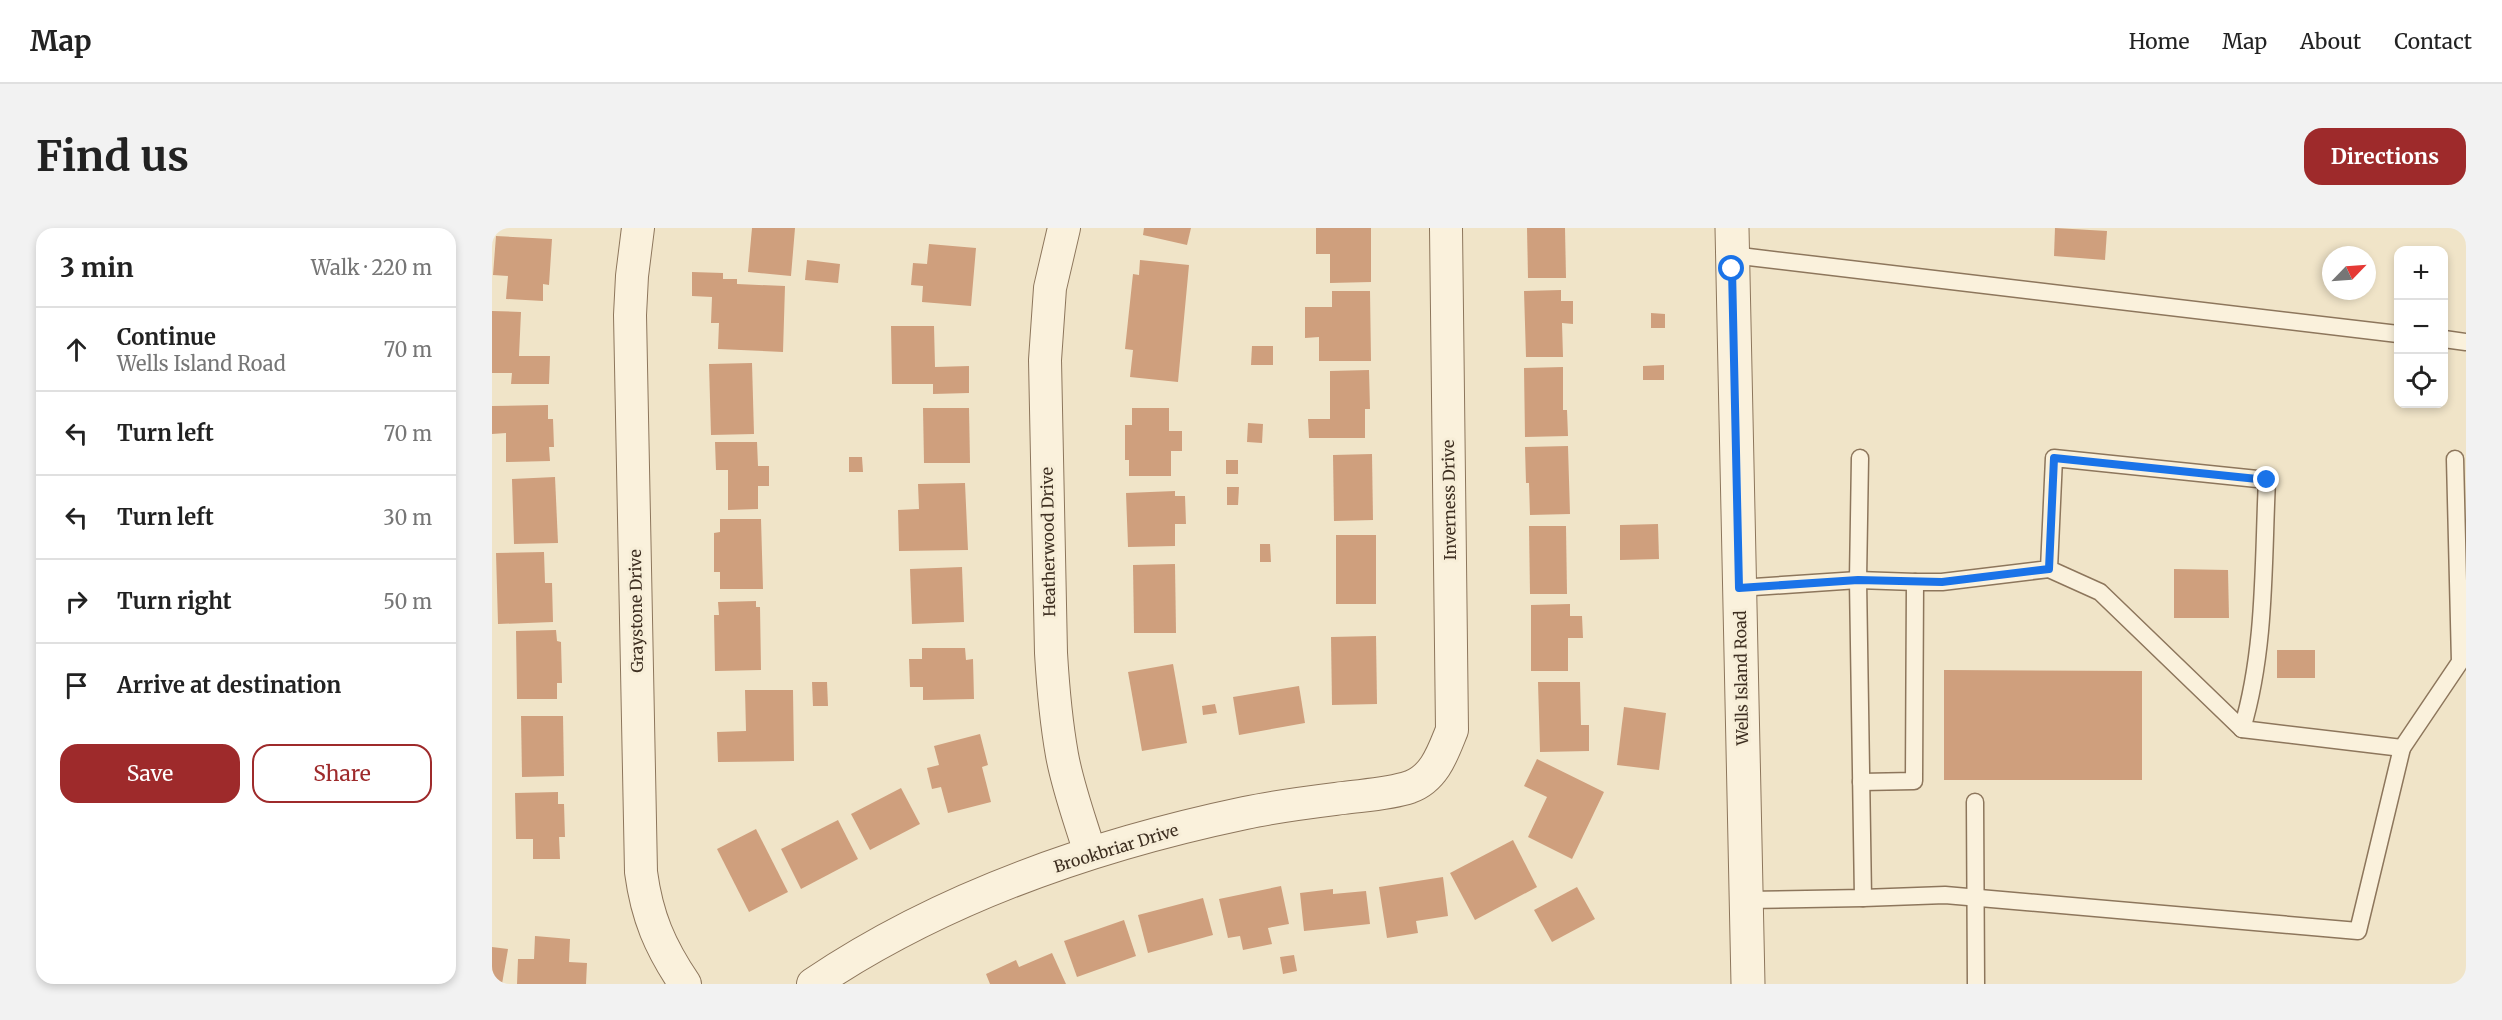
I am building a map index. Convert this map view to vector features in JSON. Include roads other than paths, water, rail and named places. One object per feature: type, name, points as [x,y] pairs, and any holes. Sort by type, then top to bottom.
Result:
[{"type":"street","name":"Graystone Drive","points":[[638,228],[630,315],[641,872],[652,926],[664,952],[686,984]]},
{"type":"street","name":"Heatherwood Drive","points":[[1064,228],[1050,288],[1044,360],[1051,653],[1053,694],[1062,754],[1090,853]]},
{"type":"street","name":"Inverness Drive","points":[[1435,767],[1452,730],[1446,228]]},
{"type":"street","name":"Wells Island Road","points":[[1732,242],[1748,984]]},
{"type":"street","name":"Brookbriar Drive","points":[[813,984],[897,934],[991,889],[1090,853],[1187,825],[1254,811],[1390,792],[1413,786],[1435,767]]},
{"type":"lane","points":[[1732,242],[2394,333]]},
{"type":"lane","points":[[2448,340],[2466,342]]},
{"type":"lane","points":[[1860,458],[1858,580],[1863,898]]},
{"type":"lane","points":[[2049,569],[2054,458],[2267,480],[2259,648],[2249,706],[2242,729]]},
{"type":"lane","points":[[1746,900],[1945,895],[2358,931],[2402,748],[2460,662],[2456,459]]},
{"type":"lane","points":[[1739,588],[1858,580],[1942,582],[2049,569],[2100,592],[2242,729],[2402,748]]},
{"type":"lane","points":[[1861,782],[1914,781],[1915,582]]},
{"type":"lane","points":[[1975,802],[1976,984]]}]
